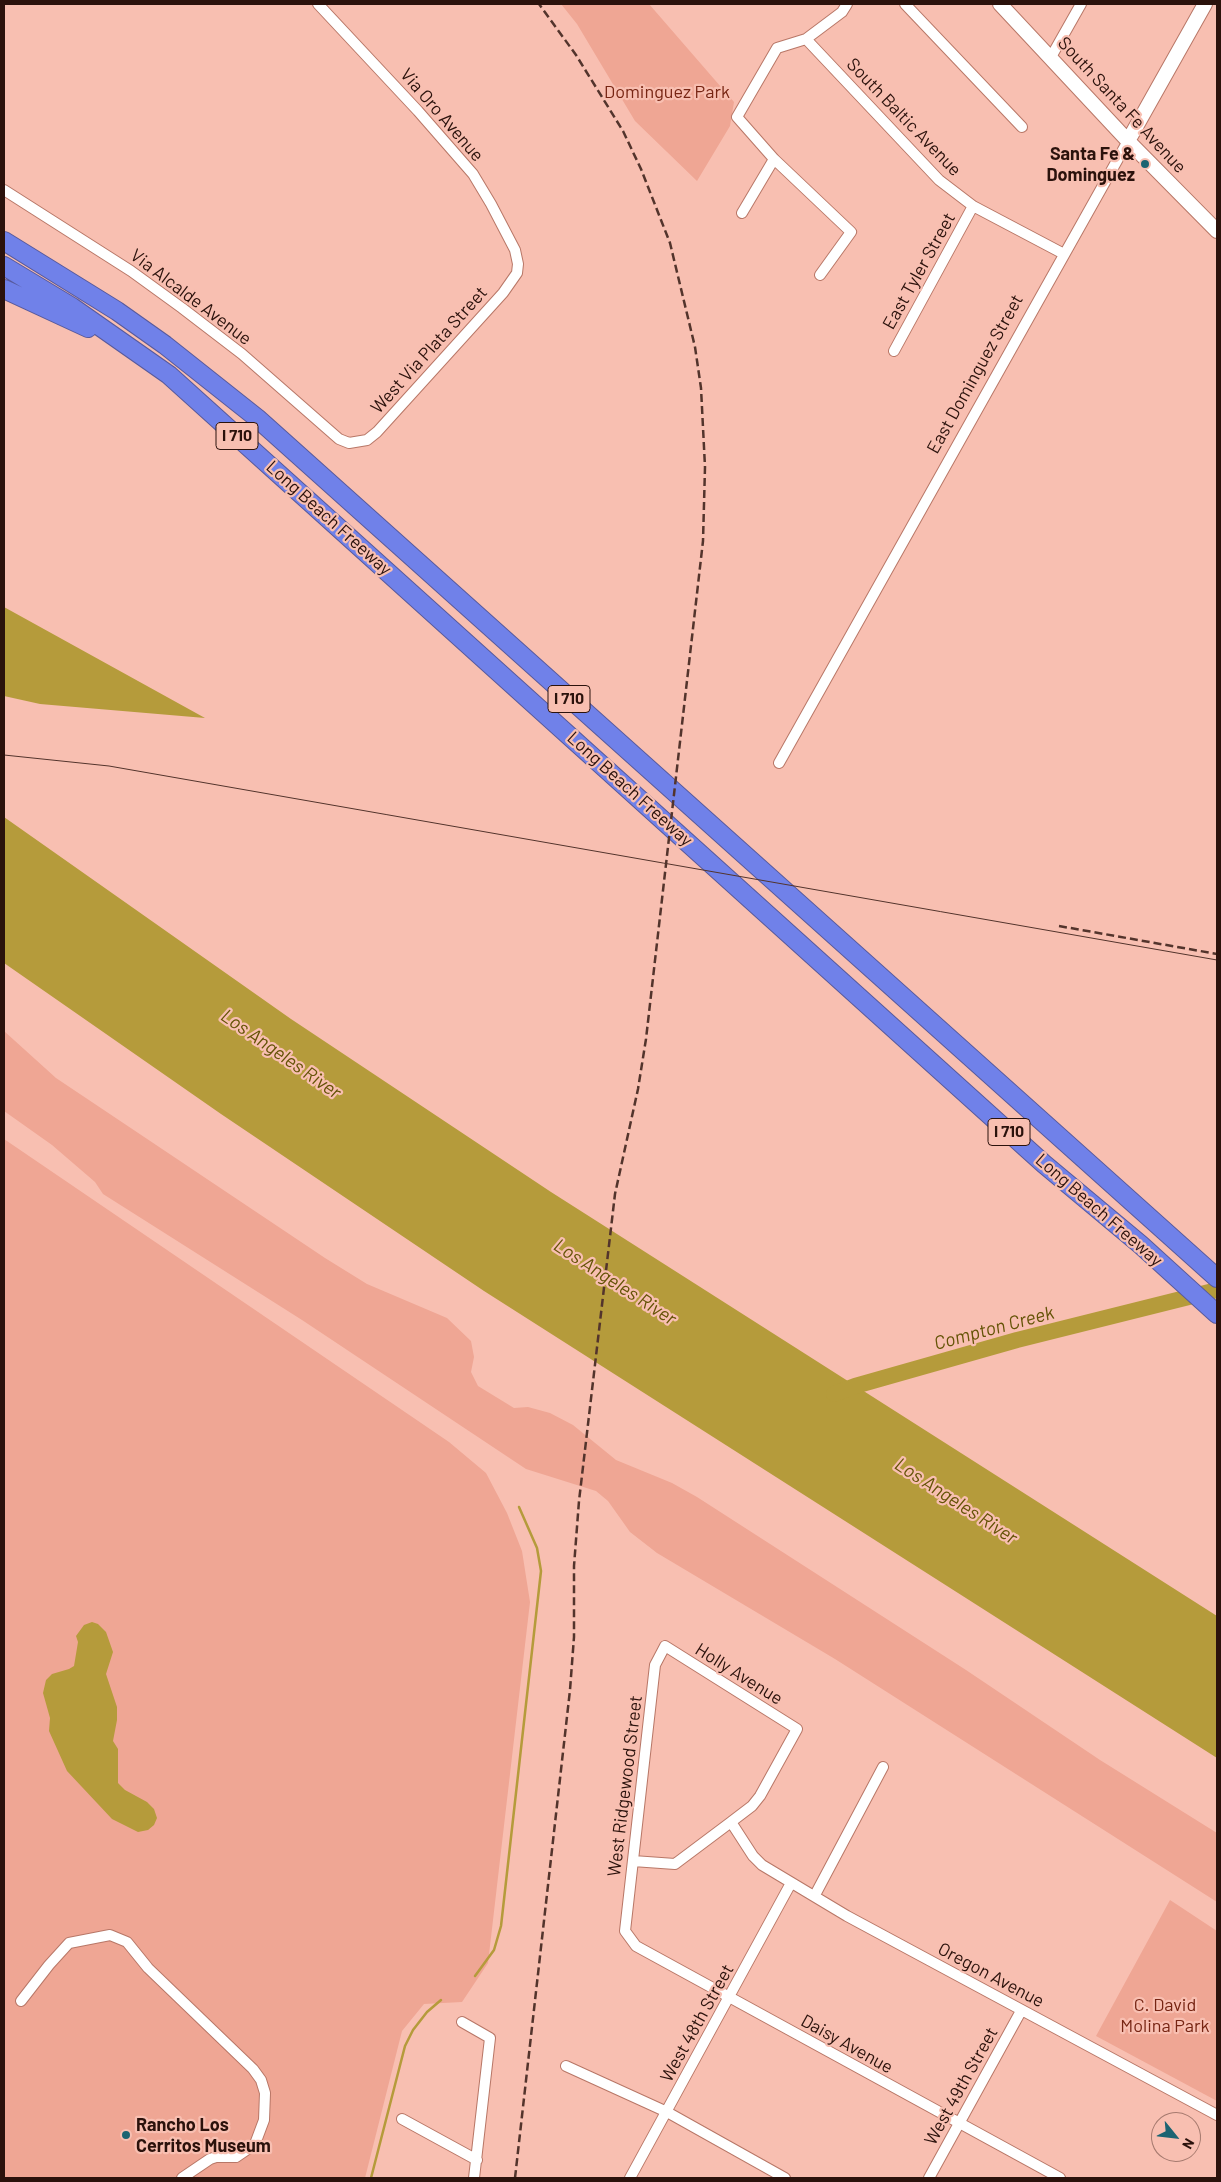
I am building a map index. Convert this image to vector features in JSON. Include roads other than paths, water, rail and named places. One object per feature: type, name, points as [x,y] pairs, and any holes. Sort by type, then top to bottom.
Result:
[{"type":"highway","name":"Long Beach Freeway","points":[[4,241],[117,311],[165,345],[257,418],[790,898],[1217,1278]]},
{"type":"highway","name":"Long Beach Freeway","points":[[4,266],[72,307],[138,352],[198,400],[1044,1164],[1140,1245],[1217,1314]]},
{"type":"highway","points":[[4,289],[138,352]]},
{"type":"main road","name":"South Santa Fe Avenue","points":[[1000,4],[1128,141],[1217,231]]},
{"type":"main road","name":"East Dominguez Street","points":[[1128,141],[1205,4]]},
{"type":"street","name":"Via Oro Avenue","points":[[318,4],[425,119],[472,174],[491,204],[511,243],[518,264]]},
{"type":"street","points":[[820,275],[851,232],[774,159],[737,118],[778,48],[806,39],[842,12],[847,4]]},
{"type":"street","points":[[905,4],[1022,127]]},
{"type":"street","points":[[1051,57],[1081,4]]},
{"type":"street","name":"South Baltic Avenue","points":[[806,39],[938,180],[973,206],[1064,254]]},
{"type":"street","name":"East Dominguez Street","points":[[779,763],[1128,141]]},
{"type":"street","points":[[742,212],[774,159]]},
{"type":"street","name":"Via Alcalde Avenue","points":[[4,190],[131,272],[182,308],[242,354],[334,435],[349,443]]},
{"type":"street","name":"East Tyler Street","points":[[894,351],[973,206]]},
{"type":"street","name":"West Via Plata Street","points":[[349,443],[367,440],[377,432],[513,281],[517,273],[518,264]]},
{"type":"street","name":"Holly Avenue","points":[[664,1646],[797,1729],[760,1796],[752,1806],[731,1822]]},
{"type":"street","name":"West Ridgewood Street","points":[[625,1931],[655,1665],[664,1646]]},
{"type":"street","points":[[815,1895],[883,1768]]},
{"type":"street","points":[[633,1861],[675,1864],[731,1822]]},
{"type":"street","name":"Oregon Avenue","points":[[731,1822],[753,1856],[762,1865],[791,1883],[815,1895],[847,1916],[1217,2115]]},
{"type":"street","name":"West 48th Street","points":[[630,2178],[791,1883]]},
{"type":"street","name":"Daisy Avenue","points":[[625,1931],[636,1946],[1060,2178]]},
{"type":"street","points":[[21,2001],[69,1943],[110,1935],[127,1942],[148,1968],[253,2069],[261,2080],[265,2093],[264,2120],[255,2144],[236,2157],[216,2157],[210,2159],[182,2178]]},
{"type":"street","name":"West 49th Street","points":[[929,2178],[1021,2010]]},
{"type":"street","points":[[462,2022],[490,2038],[474,2178]]},
{"type":"street","points":[[566,2066],[666,2112],[782,2178]]},
{"type":"street","points":[[402,2119],[476,2160]]},
{"type":"water","points":[[4,607],[205,718],[40,704],[4,696]]},
{"type":"water","name":"Los Angeles River","points":[[4,817],[291,1019],[551,1192],[1217,1616],[1217,1758],[484,1291],[221,1114],[4,963]]},
{"type":"water","points":[[92,1622],[98,1624],[106,1632],[113,1652],[106,1674],[117,1707],[117,1720],[113,1741],[118,1749],[118,1783],[125,1790],[147,1802],[154,1809],[157,1818],[154,1825],[148,1830],[138,1832],[112,1819],[67,1771],[49,1731],[50,1718],[43,1693],[46,1680],[52,1674],[74,1666],[78,1642],[76,1636],[84,1625]]},
{"type":"waterway","name":"Compton Creek","points":[[834,1394],[855,1386],[1017,1340],[1217,1290]]},
{"type":"waterway","points":[[475,1976],[494,1950],[501,1926],[541,1571],[537,1548],[519,1507]]},
{"type":"waterway","points":[[371,2178],[405,2046],[413,2030],[427,2012],[441,2000]]},
{"type":"tram line","points":[[4,755],[109,766],[1217,960]]},
{"type":"railway","points":[[515,2178],[570,1690],[574,1637],[574,1566],[579,1501],[615,1194],[638,1089],[646,1039],[703,541],[705,467],[701,388],[695,347],[670,243],[641,169],[623,131],[576,55],[539,4]]},
{"type":"railway","points":[[1059,926],[1217,954]]},
{"type":"place","name":"Santa Fe & Dominguez","points":[[1145,164]]},
{"type":"place","name":"Rancho Los Cerritos Museum","points":[[126,2135]]},
{"type":"park label","name":"Dominguez Park","points":[[667,92]]},
{"type":"park label","name":"C. David Molina Park","points":[[1165,2015]]}]
